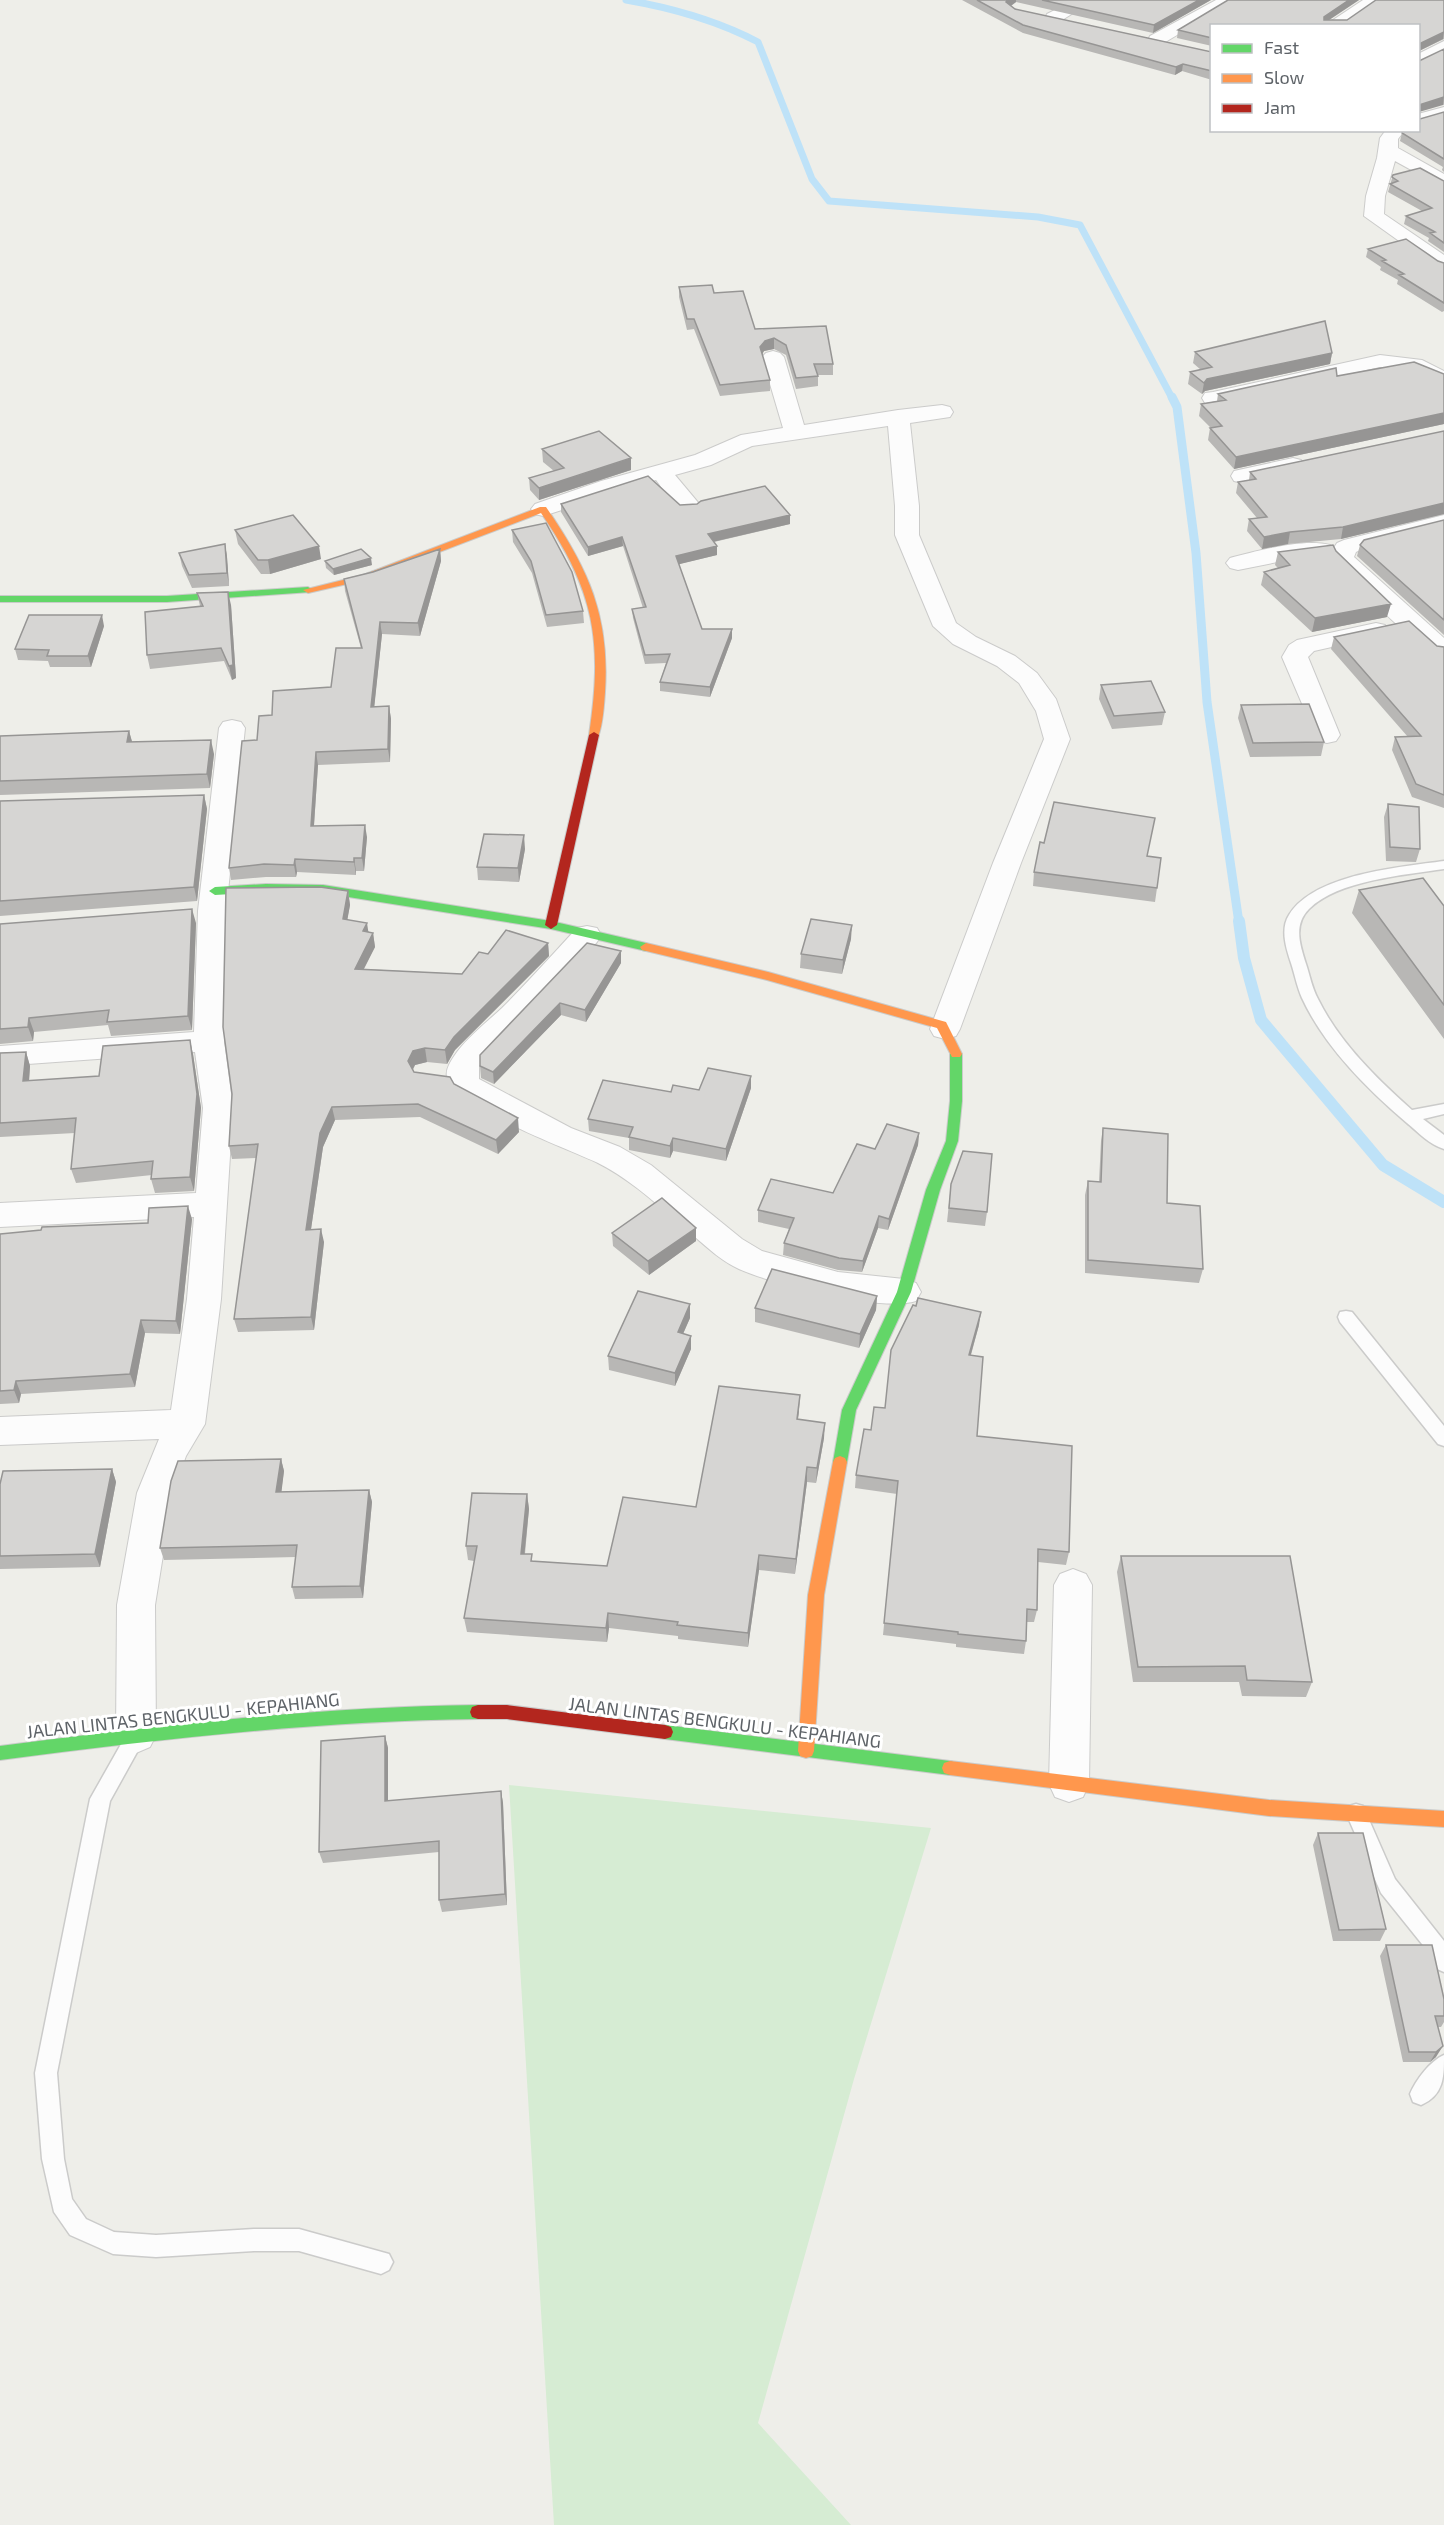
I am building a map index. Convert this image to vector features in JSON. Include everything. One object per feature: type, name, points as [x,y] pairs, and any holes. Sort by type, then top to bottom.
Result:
[{"type":"main road","points":[[0,599],[167,599],[301,592],[366,577],[543,509],[562,532],[588,589],[602,645],[596,726],[570,854],[551,925]]},
{"type":"main road","points":[[206,905],[266,888],[323,890],[374,896],[551,925],[768,976],[925,1020],[945,1029],[956,1052],[956,1101],[952,1141],[933,1190],[904,1292],[849,1410],[816,1595],[806,1751]]},
{"type":"main road","name":"JALAN LINTAS BENGKULU - KEPAHIANG","points":[[0,1753],[299,1717],[431,1711],[507,1712],[1269,1808],[1444,1819]]},
{"type":"street","points":[[1053,18],[1086,0]]},
{"type":"street","points":[[1335,24],[1374,0]]},
{"type":"street","points":[[1178,45],[1150,39],[1222,1]]},
{"type":"street","points":[[1034,13],[1076,23]]},
{"type":"street","points":[[1420,61],[1441,50]]},
{"type":"street","points":[[1420,102],[1444,110]]},
{"type":"street","points":[[1420,120],[1444,110]]},
{"type":"street","points":[[1394,132],[1389,138],[1390,151],[1375,199],[1374,216],[1444,264]]},
{"type":"street","points":[[1390,151],[1444,182]]},
{"type":"street","points":[[773,357],[795,432]]},
{"type":"street","points":[[1213,398],[1380,361],[1414,364],[1444,380]]},
{"type":"street","points":[[543,509],[609,486],[703,460],[736,444],[795,432],[942,412]]},
{"type":"street","points":[[898,417],[907,506],[907,535],[945,627],[952,634],[1005,660],[1025,673],[1035,684],[1053,718],[1057,739],[1007,863],[945,1029]]},
{"type":"street","points":[[1242,476],[1310,461]]},
{"type":"street","points":[[661,472],[689,506]]},
{"type":"street","points":[[1238,563],[1288,553],[1345,548],[1444,522]]},
{"type":"street","points":[[1345,548],[1342,558],[1347,564],[1444,651]]},
{"type":"street","points":[[1327,735],[1295,657],[1299,650],[1316,643],[1411,623]]},
{"type":"street","points":[[136,1735],[136,1605],[155,1492],[170,1452],[187,1424],[204,1299],[218,1108],[209,1041],[206,905],[211,799],[232,728]]},
{"type":"street","points":[[587,935],[542,985],[468,1059],[462,1069],[450,1077],[560,1136],[609,1155],[640,1173],[730,1248],[750,1260],[785,1272],[838,1285],[904,1292]]},
{"type":"street","points":[[0,1056],[209,1041]]},
{"type":"street","points":[[0,1215],[211,1204]]},
{"type":"street","points":[[0,1431],[187,1424]]},
{"type":"street","points":[[1070,1784],[1073,1585]]},
{"type":"lane","points":[[1444,865],[1371,877],[1337,886],[1307,903],[1295,915],[1292,929],[1294,950],[1312,1002],[1355,1065],[1444,1143]]},
{"type":"lane","points":[[1411,1116],[1444,1109]]},
{"type":"lane","points":[[1346,1317],[1444,1438]]},
{"type":"lane","points":[[136,1735],[100,1799],[46,2073],[53,2159],[62,2204],[78,2227],[113,2243],[156,2246],[299,2240],[381,2262]]},
{"type":"lane","points":[[1356,1813],[1371,1851],[1393,1894],[1425,1928],[1444,1962]]},
{"type":"lane","points":[[1421,2094],[1444,2066]]},
{"type":"green space","points":[[509,1785],[931,1828],[854,2079],[758,2423],[851,2525],[554,2525]]},
{"type":"building","points":[[977,0],[1008,0],[1006,2],[1015,9],[1210,52],[1210,71],[1183,64],[1176,67],[1023,25]]},
{"type":"building","points":[[1042,0],[1199,0],[1154,25]]},
{"type":"building","points":[[1228,0],[1349,0],[1324,17],[1324,20],[1347,20],[1376,0],[1444,0],[1444,32],[1420,44],[1420,24],[1210,24],[1210,38],[1178,30]]},
{"type":"building","points":[[1444,49],[1444,97],[1420,105],[1420,61]]},
{"type":"building","points":[[1444,112],[1444,159],[1402,133],[1420,132],[1420,119]]},
{"type":"building","points":[[1420,168],[1444,181],[1444,243],[1430,233],[1435,232],[1406,216],[1432,208],[1390,184],[1398,181],[1392,177],[1393,175]]},
{"type":"building","points":[[1406,239],[1444,263],[1444,303],[1399,275],[1404,274],[1382,261],[1386,260],[1368,249]]},
{"type":"building","points":[[712,285],[714,293],[743,291],[755,329],[826,326],[833,364],[814,364],[818,376],[796,378],[786,345],[774,338],[765,341],[760,347],[770,380],[720,385],[694,319],[687,319],[679,287]]},
{"type":"building","points":[[1325,321],[1332,353],[1207,379],[1204,383],[1190,372],[1212,367],[1195,352]]},
{"type":"building","points":[[1414,362],[1444,374],[1444,413],[1236,457],[1210,428],[1222,426],[1201,404],[1226,400],[1218,394],[1336,368],[1337,376]]},
{"type":"building","points":[[599,431],[631,458],[539,488],[529,478],[564,468],[542,449]]},
{"type":"building","points":[[1444,431],[1444,503],[1343,527],[1264,537],[1249,519],[1267,517],[1238,482],[1256,479],[1250,472]]},
{"type":"building","points":[[648,476],[680,505],[697,504],[701,501],[765,486],[790,515],[708,534],[717,546],[676,556],[702,629],[732,629],[710,687],[660,682],[670,654],[645,655],[632,609],[646,607],[622,537],[588,547],[561,504]]},
{"type":"building","points":[[293,515],[319,546],[268,560],[258,560],[235,530]]},
{"type":"building","points":[[1444,520],[1444,620],[1360,545],[1364,540]]},
{"type":"building","points":[[546,523],[572,572],[583,611],[546,615],[531,561],[512,530]]},
{"type":"building","points":[[225,544],[227,573],[189,575],[179,553]]},
{"type":"building","points":[[1333,545],[1336,551],[1391,604],[1315,618],[1264,572],[1290,565],[1278,552]]},
{"type":"building","points":[[361,549],[371,558],[333,569],[325,561]]},
{"type":"building","points":[[440,549],[418,623],[380,622],[371,707],[389,706],[388,749],[316,752],[311,826],[365,825],[362,858],[354,858],[354,862],[295,859],[294,865],[264,864],[229,868],[242,741],[257,740],[259,716],[272,715],[273,691],[331,687],[336,648],[362,648],[344,579],[373,572]]},
{"type":"building","points":[[228,592],[233,665],[229,666],[221,648],[147,655],[145,612],[203,606],[197,593]]},
{"type":"building","points":[[29,615],[102,615],[88,656],[47,656],[49,650],[15,649]]},
{"type":"building","points":[[1409,621],[1437,646],[1444,647],[1444,795],[1416,784],[1395,737],[1421,736],[1334,637]]},
{"type":"building","points":[[1151,681],[1165,712],[1114,716],[1101,685]]},
{"type":"building","points":[[1309,704],[1324,742],[1253,743],[1241,705]]},
{"type":"building","points":[[129,731],[127,742],[211,740],[207,774],[0,781],[0,736]]},
{"type":"building","points":[[204,795],[194,887],[0,901],[0,801]]},
{"type":"building","points":[[1054,802],[1155,818],[1147,856],[1161,858],[1157,888],[1034,872],[1040,842],[1044,843]]},
{"type":"building","points":[[1388,804],[1419,807],[1420,849],[1390,847]]},
{"type":"building","points":[[484,834],[524,835],[518,868],[477,867]]},
{"type":"building","points":[[1423,878],[1444,906],[1444,1005],[1359,890]]},
{"type":"building","points":[[320,887],[348,891],[343,919],[367,923],[363,931],[373,933],[355,969],[462,974],[479,952],[488,954],[506,930],[548,943],[454,1037],[445,1050],[425,1048],[413,1051],[408,1061],[414,1072],[450,1077],[454,1084],[518,1118],[496,1140],[418,1104],[332,1107],[320,1133],[306,1230],[321,1229],[311,1317],[234,1319],[258,1144],[229,1146],[232,1094],[223,1027],[226,888]]},
{"type":"building","points":[[192,909],[188,1016],[107,1022],[109,1010],[29,1018],[28,1027],[0,1029],[0,924]]},
{"type":"building","points":[[811,919],[852,925],[843,960],[801,954]]},
{"type":"building","points":[[587,943],[621,951],[585,1010],[560,1003],[493,1072],[480,1066],[480,1055]]},
{"type":"building","points":[[190,1040],[197,1094],[190,1177],[151,1179],[153,1161],[71,1169],[76,1118],[0,1123],[0,1053],[26,1052],[23,1081],[99,1076],[103,1046]]},
{"type":"building","points":[[708,1068],[751,1076],[726,1149],[673,1138],[670,1146],[629,1137],[633,1127],[588,1119],[603,1080],[671,1092],[673,1085],[699,1090]]},
{"type":"building","points":[[887,1124],[919,1133],[889,1219],[879,1216],[863,1261],[839,1258],[784,1243],[794,1218],[758,1210],[771,1179],[833,1193],[857,1144],[875,1149]]},
{"type":"building","points":[[1103,1128],[1168,1134],[1167,1203],[1200,1206],[1203,1269],[1088,1260],[1088,1181],[1101,1182]]},
{"type":"building","points":[[963,1151],[992,1154],[987,1212],[949,1208],[951,1184]]},
{"type":"building","points":[[662,1198],[696,1228],[648,1261],[612,1233]]},
{"type":"building","points":[[188,1206],[176,1321],[141,1320],[130,1374],[16,1381],[14,1390],[0,1391],[0,1234],[41,1230],[42,1227],[148,1223],[149,1208]]},
{"type":"building","points":[[772,1269],[877,1296],[860,1334],[755,1308]]},
{"type":"building","points":[[638,1291],[690,1304],[678,1332],[691,1336],[675,1373],[608,1356]]},
{"type":"building","points":[[918,1298],[981,1312],[969,1355],[983,1357],[977,1436],[1072,1446],[1069,1552],[1038,1549],[1037,1610],[1027,1609],[1026,1641],[884,1623],[898,1481],[856,1475],[864,1429],[871,1430],[874,1407],[885,1408],[891,1350],[913,1305],[916,1306]]},
{"type":"building","points":[[719,1386],[800,1395],[797,1419],[825,1423],[817,1468],[807,1467],[796,1559],[759,1555],[748,1633],[677,1625],[678,1622],[608,1613],[606,1628],[464,1618],[477,1546],[466,1546],[472,1493],[527,1494],[521,1554],[532,1554],[531,1561],[607,1566],[623,1497],[696,1507]]},
{"type":"building","points":[[281,1459],[276,1492],[369,1490],[360,1586],[292,1587],[297,1545],[160,1548],[171,1481],[178,1461]]},
{"type":"building","points":[[112,1469],[95,1554],[0,1556],[0,1484],[3,1471]]},
{"type":"building","points":[[1121,1556],[1290,1556],[1312,1682],[1247,1680],[1245,1666],[1138,1667]]},
{"type":"building","points":[[385,1736],[385,1801],[501,1791],[505,1894],[439,1900],[439,1841],[319,1852],[321,1741]]},
{"type":"building","points":[[1318,1833],[1363,1833],[1386,1929],[1339,1930]]},
{"type":"building","points":[[1386,1945],[1432,1945],[1444,1999],[1444,2016],[1435,2016],[1443,2046],[1436,2052],[1409,2052]]},
{"type":"waterway","points":[[626,0],[694,16],[726,27],[758,42],[812,179],[829,201],[1038,217],[1080,225],[1172,398]]},
{"type":"waterway","points":[[1172,397],[1177,407],[1196,553],[1207,702],[1239,923]]},
{"type":"waterway","points":[[1239,921],[1244,958],[1261,1020],[1383,1165],[1444,1202]]},
{"type":"traffic: fast","points":[[0,599],[167,599],[308,590]]},
{"type":"traffic: fast","points":[[215,891],[266,888],[323,889],[551,925],[646,947]]},
{"type":"traffic: fast","points":[[840,1462],[849,1410],[904,1292],[933,1190],[952,1141],[956,1101],[956,1054]]},
{"type":"traffic: fast","points":[[0,1753],[238,1724],[358,1715],[478,1712]]},
{"type":"traffic: fast","points":[[665,1732],[950,1768]]},
{"type":"traffic: slow","points":[[308,590],[366,577],[543,509],[577,564],[589,590],[596,616],[601,671],[594,735]]},
{"type":"traffic: slow","points":[[646,947],[768,976],[942,1025],[956,1054]]},
{"type":"traffic: slow","points":[[806,1751],[816,1595],[840,1462]]},
{"type":"traffic: slow","points":[[950,1768],[1269,1808],[1444,1819]]},
{"type":"traffic: jam","points":[[551,925],[594,735]]},
{"type":"traffic: jam","points":[[478,1712],[507,1712],[665,1732]]}]
